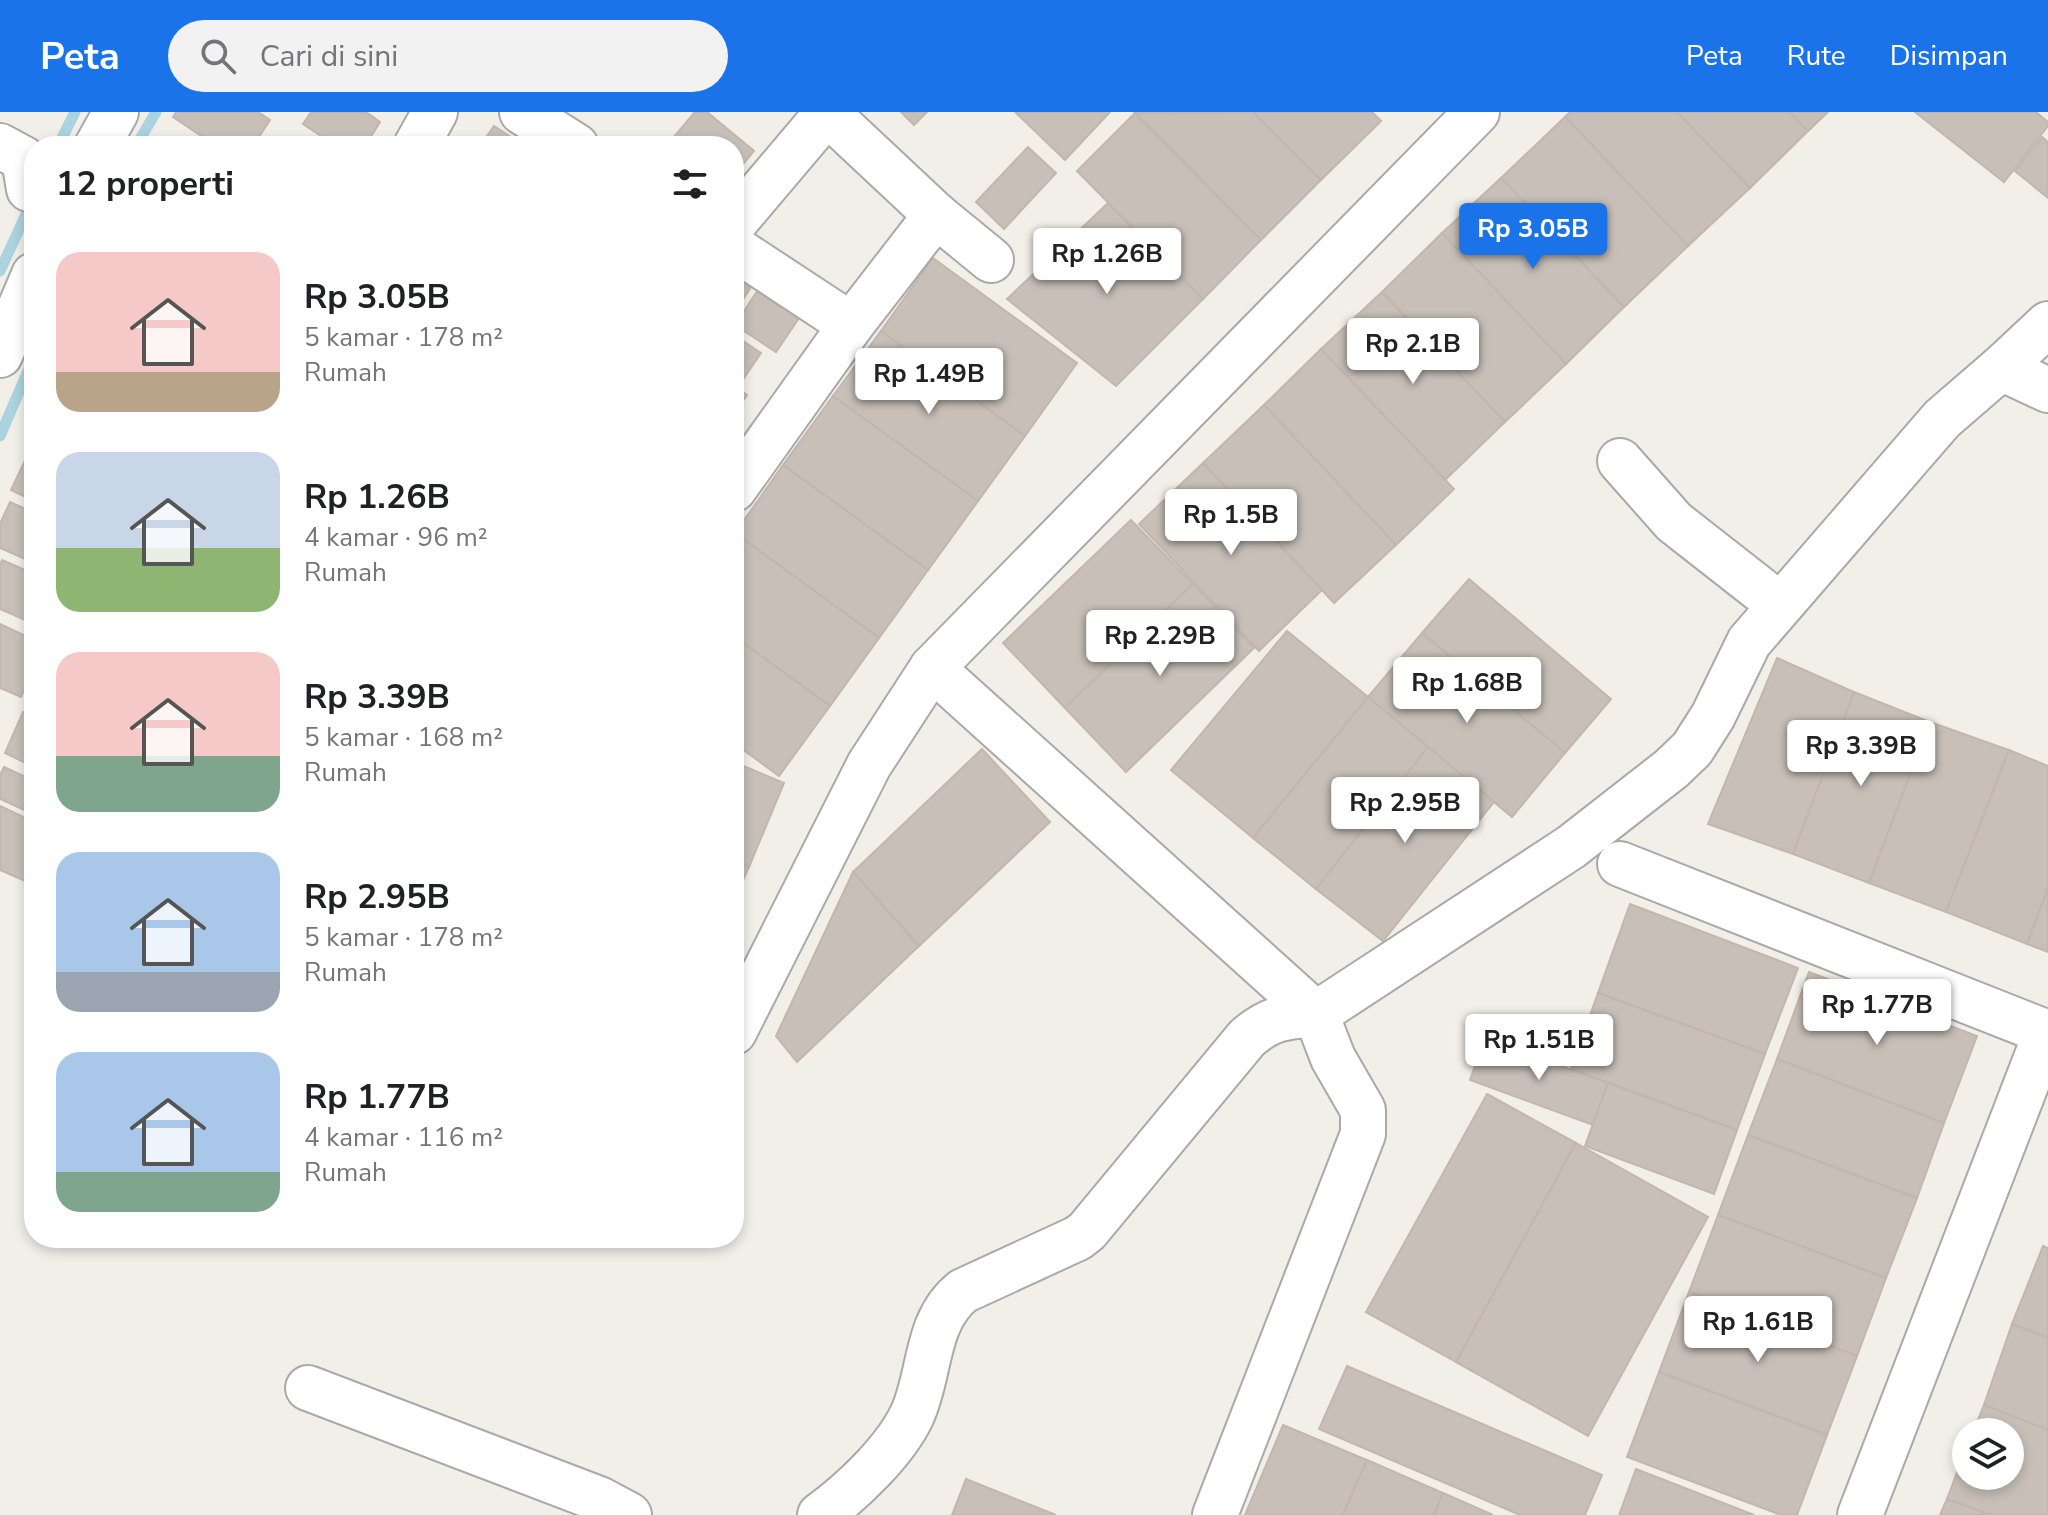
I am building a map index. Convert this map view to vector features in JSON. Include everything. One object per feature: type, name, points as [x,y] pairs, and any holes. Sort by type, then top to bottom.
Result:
[{"type":"street","points":[[103,136],[116,112]]},
{"type":"street","points":[[422,136],[435,112]]},
{"type":"street","points":[[744,211],[826,112],[936,215],[991,260]]},
{"type":"street","points":[[744,1012],[869,765],[932,668],[1477,112]]},
{"type":"street","points":[[0,146],[24,159],[24,193]]},
{"type":"street","points":[[744,472],[936,215]]},
{"type":"street","points":[[744,255],[851,325]]},
{"type":"street","points":[[0,355],[24,299]]},
{"type":"street","points":[[820,1515],[887,1453],[912,1415],[937,1324],[952,1300],[963,1291],[1078,1238],[1247,1038],[1265,1023],[1283,1017],[1316,1014],[1571,847],[1671,769],[1692,749],[1713,716],[1749,642],[1780,605],[1942,419],[2048,324]]},
{"type":"street","points":[[2001,368],[2048,390]]},
{"type":"street","points":[[1620,461],[1674,522],[1780,605]]},
{"type":"street","points":[[932,668],[1316,1014],[1333,1058],[1363,1110],[1363,1134],[1215,1515]]},
{"type":"street","points":[[1620,864],[2047,1033],[1860,1515]]},
{"type":"street","points":[[308,1388],[599,1499],[629,1515]]},
{"type":"building","points":[[176,112],[258,112],[270,120],[260,136],[201,136],[173,117]]},
{"type":"building","points":[[311,112],[366,112],[380,122],[371,136],[321,136],[303,124]]},
{"type":"building","points":[[695,112],[707,112],[736,136],[675,136]]},
{"type":"building","points":[[901,112],[927,112],[914,125]]},
{"type":"building","points":[[1015,112],[1110,112],[1065,160]]},
{"type":"building","points":[[1253,112],[1321,180],[1261,240],[1135,113]]},
{"type":"building","points":[[1253,112],[1372,112],[1381,121],[1321,180]]},
{"type":"building","points":[[1570,112],[1677,112],[1750,188],[1688,246],[1565,117]]},
{"type":"building","points":[[1677,112],[1790,112],[1808,131],[1750,188]]},
{"type":"building","points":[[1790,112],[1828,112],[1808,131]]},
{"type":"building","points":[[1915,112],[2036,112],[2048,122],[2048,126],[2004,182]]},
{"type":"building","points":[[1135,113],[1261,240],[1203,299],[1077,171]]},
{"type":"building","points":[[1565,117],[1688,246],[1624,307],[1501,178]]},
{"type":"building","points":[[494,126],[509,136],[487,136]]},
{"type":"building","points":[[2042,137],[2048,142],[2048,198],[2015,171]]},
{"type":"building","points":[[744,143],[754,151],[744,163]]},
{"type":"building","points":[[1028,147],[1056,173],[1004,229],[976,202]]},
{"type":"building","points":[[1501,178],[1624,307],[1566,364],[1442,233]]},
{"type":"building","points":[[1108,203],[1203,299],[1116,386],[1007,299]]},
{"type":"building","points":[[1442,233],[1566,364],[1505,422],[1382,292]]},
{"type":"building","points":[[933,258],[1077,363],[1025,436],[881,331]]},
{"type":"building","points":[[744,273],[755,281],[744,298]]},
{"type":"building","points":[[760,287],[801,315],[776,352],[744,331],[744,311]]},
{"type":"building","points":[[1382,292],[1505,422],[1445,480],[1321,349]]},
{"type":"building","points":[[881,331],[1025,436],[978,501],[833,396]]},
{"type":"building","points":[[744,342],[761,353],[744,378]]},
{"type":"building","points":[[1321,349],[1454,489],[1396,545],[1264,405]]},
{"type":"building","points":[[833,396],[978,501],[928,570],[783,465]]},
{"type":"building","points":[[1264,405],[1396,545],[1334,603],[1203,463]]},
{"type":"building","points":[[24,463],[24,496],[11,490]]},
{"type":"building","points":[[1203,463],[1322,590],[1259,651],[1139,524]]},
{"type":"building","points":[[783,465],[928,570],[879,638],[744,540],[744,520]]},
{"type":"building","points":[[10,502],[24,508],[24,559],[0,548],[0,524]]},
{"type":"building","points":[[1131,520],[1193,584],[1065,708],[1003,643]]},
{"type":"building","points":[[744,540],[879,638],[830,706],[744,643]]},
{"type":"building","points":[[2,560],[24,570],[24,620],[0,609]]},
{"type":"building","points":[[1469,579],[1611,699],[1565,753],[1422,633]]},
{"type":"building","points":[[1193,584],[1254,648],[1126,772],[1065,708]]},
{"type":"building","points":[[0,624],[24,635],[24,690],[21,697],[0,688]]},
{"type":"building","points":[[1287,631],[1368,697],[1253,838],[1171,770]]},
{"type":"building","points":[[1422,633],[1565,753],[1512,817],[1368,697]]},
{"type":"building","points":[[744,643],[830,706],[779,776],[744,750]]},
{"type":"building","points":[[1777,658],[1854,692],[1793,854],[1708,824]]},
{"type":"building","points":[[1854,692],[1930,722],[1869,883],[1793,854]]},
{"type":"building","points":[[1368,697],[1428,747],[1316,889],[1253,838]]},
{"type":"building","points":[[23,712],[24,762],[5,753]]},
{"type":"building","points":[[1930,722],[2009,750],[1946,912],[1869,883]]},
{"type":"building","points":[[1428,747],[1494,802],[1383,941],[1316,889]]},
{"type":"building","points":[[982,749],[1050,822],[919,946],[853,872]]},
{"type":"building","points":[[2009,750],[2048,766],[2048,888],[2027,944],[1946,912]]},
{"type":"building","points":[[744,766],[784,783],[749,867],[744,865]]},
{"type":"building","points":[[4,767],[24,776],[24,810],[0,799],[0,775]]},
{"type":"building","points":[[0,806],[24,817],[24,881],[0,870]]},
{"type":"building","points":[[853,872],[919,946],[797,1062],[776,1036]]},
{"type":"building","points":[[2048,888],[2048,952],[2027,944]]},
{"type":"building","points":[[1630,904],[1798,968],[1765,1054],[1598,993]]},
{"type":"building","points":[[1809,972],[1977,1036],[1944,1123],[1777,1059]]},
{"type":"building","points":[[1598,993],[1765,1054],[1737,1130],[1571,1069]]},
{"type":"building","points":[[1485,1038],[1608,1083],[1593,1125],[1470,1080]]},
{"type":"building","points":[[1777,1059],[1944,1123],[1917,1198],[1748,1135]]},
{"type":"building","points":[[1608,1083],[1737,1130],[1714,1194],[1585,1146]]},
{"type":"building","points":[[1487,1094],[1576,1143],[1456,1362],[1366,1312]]},
{"type":"building","points":[[1748,1135],[1917,1198],[1886,1278],[1718,1215]]},
{"type":"building","points":[[1576,1143],[1708,1217],[1588,1436],[1456,1362]]},
{"type":"building","points":[[1718,1215],[1886,1278],[1857,1356],[1689,1292]]},
{"type":"building","points":[[2043,1246],[2048,1248],[2048,1338],[2012,1324]]},
{"type":"building","points":[[1689,1292],[1857,1356],[1827,1435],[1659,1372]]},
{"type":"building","points":[[2012,1324],[2048,1338],[2048,1430],[2024,1418],[1984,1405]]},
{"type":"building","points":[[1347,1366],[1602,1475],[1585,1515],[1520,1515],[1319,1429]]},
{"type":"building","points":[[1659,1372],[1827,1435],[1797,1515],[1781,1515],[1627,1457]]},
{"type":"building","points":[[1984,1405],[2017,1418],[1979,1418]]},
{"type":"building","points":[[2024,1421],[2048,1430],[2048,1515],[1991,1515],[1947,1499],[1952,1486],[1952,1490],[2024,1490]]},
{"type":"building","points":[[1283,1425],[1367,1460],[1343,1515],[1245,1515]]},
{"type":"building","points":[[1367,1460],[1443,1493],[1434,1515],[1343,1515]]},
{"type":"building","points":[[1636,1469],[1754,1515],[1619,1515]]},
{"type":"building","points":[[966,1479],[1056,1515],[952,1515]]},
{"type":"building","points":[[1443,1493],[1493,1515],[1434,1515]]},
{"type":"building","points":[[1947,1499],[1991,1515],[1940,1515]]},
{"type":"waterway","points":[[63,136],[75,112]]},
{"type":"waterway","points":[[142,136],[156,112]]},
{"type":"waterway","points":[[0,271],[24,219]]},
{"type":"waterway","points":[[0,436],[24,380]]}]
